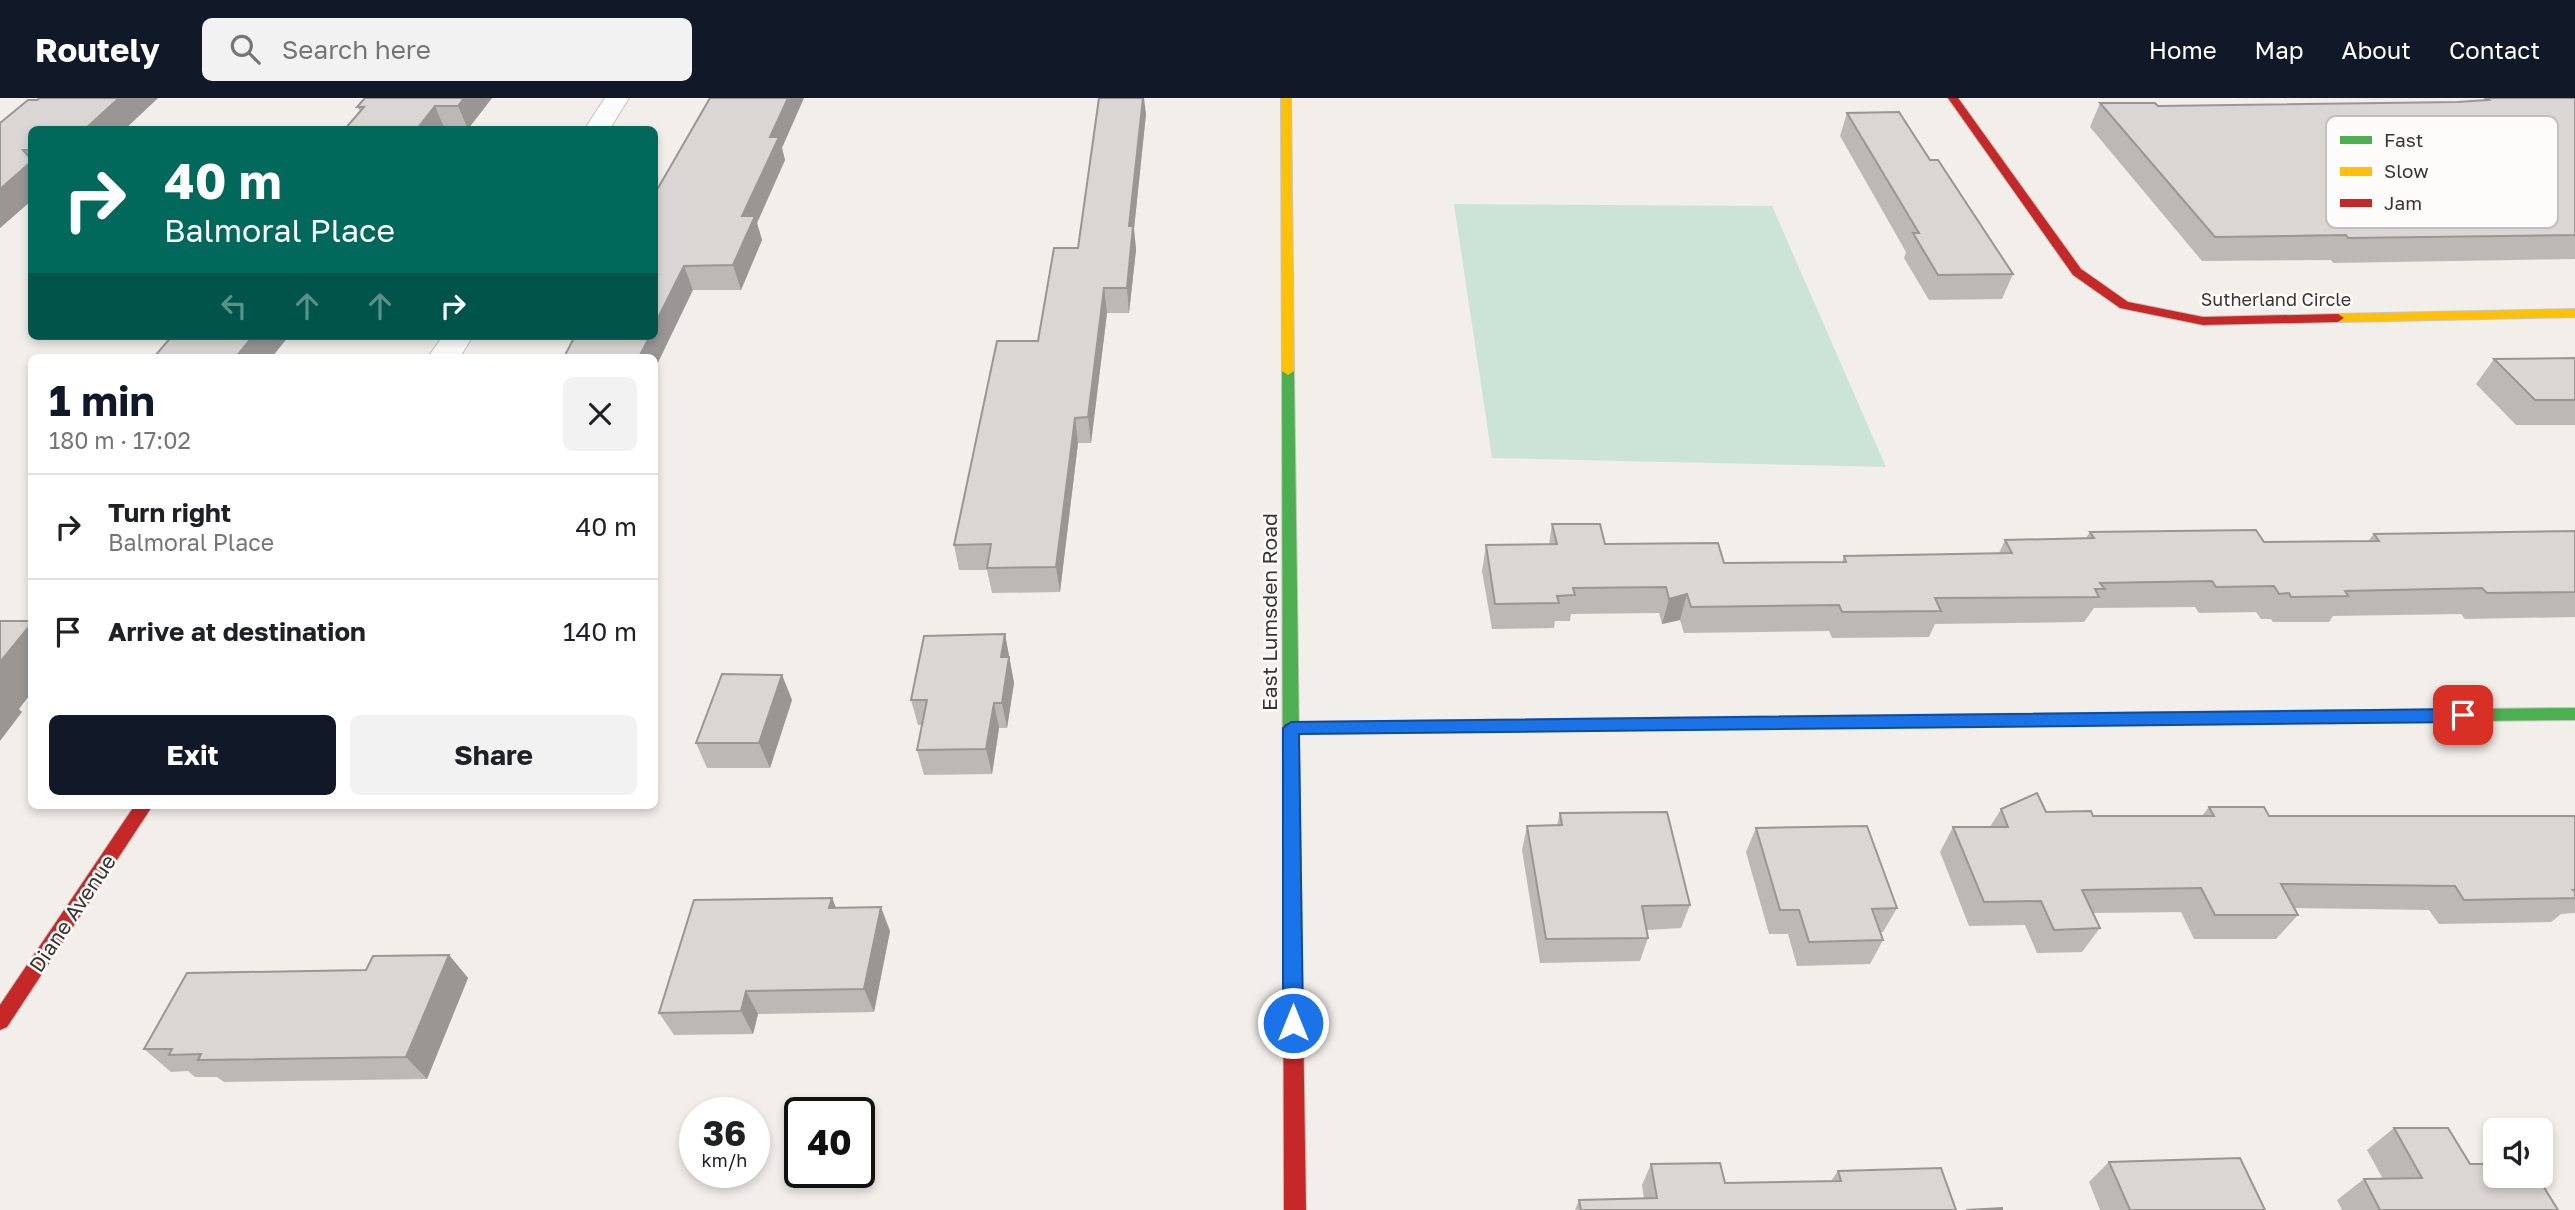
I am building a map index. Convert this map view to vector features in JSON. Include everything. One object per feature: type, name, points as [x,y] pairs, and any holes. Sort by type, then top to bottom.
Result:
[{"type":"street","points":[[599,126],[617,98]]},
{"type":"street","name":"East Lumsden Road","points":[[1286,98],[1294,1210]]},
{"type":"street","name":"Sutherland Circle","points":[[1952,98],[2077,272],[2124,305],[2203,321],[2575,313]]},
{"type":"street","points":[[1291,728],[2575,714]]},
{"type":"street","name":"Diane Avenue","points":[[0,1021],[141,809]]},
{"type":"green space","points":[[1454,204],[1772,206],[1886,467],[1492,458]]},
{"type":"building","points":[[119,98],[88,126],[28,126],[28,150],[23,150],[28,156],[28,164],[0,189],[0,123],[28,100]]},
{"type":"building","points":[[365,98],[464,98],[458,106],[435,106],[419,126],[347,126],[364,107],[357,107]]},
{"type":"building","points":[[710,98],[788,98],[770,137],[779,137],[742,216],[755,216],[733,265],[684,266],[658,318],[658,188]]},
{"type":"building","points":[[1099,98],[1143,98],[1129,226],[1133,226],[1127,288],[1104,288],[1088,417],[1075,418],[1056,567],[987,568],[991,544],[954,545],[997,341],[1038,341],[1054,248],[1078,248]]},
{"type":"building","points":[[2486,98],[2575,98],[2575,235],[2215,237],[2100,103],[2155,103],[2158,106],[2489,100]]},
{"type":"building","points":[[1899,112],[1930,160],[1938,160],[2013,274],[1938,275],[1913,233],[1919,233],[1847,113]]},
{"type":"building","points":[[169,340],[250,340],[238,354],[157,354]]},
{"type":"building","points":[[573,340],[648,340],[641,354],[566,354]]},
{"type":"building","points":[[2575,358],[2575,400],[2535,400],[2494,359]]},
{"type":"building","points":[[1552,524],[1600,524],[1605,544],[1718,543],[1724,563],[1846,562],[1844,556],[2012,553],[2005,540],[2094,538],[2090,532],[2256,530],[2264,542],[2379,541],[2374,534],[2575,531],[2575,592],[2487,593],[2482,588],[2345,591],[2348,596],[2291,597],[2289,593],[2279,594],[2274,586],[2216,587],[2212,581],[2100,583],[2105,589],[2095,589],[2099,597],[1935,598],[1941,611],[1842,612],[1839,605],[1691,607],[1687,594],[1669,599],[1666,587],[1573,588],[1575,595],[1557,596],[1559,603],[1495,604],[1486,545],[1557,544]]},
{"type":"building","points":[[0,621],[28,621],[28,628],[0,662]]},
{"type":"building","points":[[1005,634],[1001,657],[1009,657],[1002,703],[994,703],[986,749],[917,750],[927,700],[911,700],[924,636]]},
{"type":"building","points":[[722,674],[782,675],[759,743],[696,743]]},
{"type":"building","points":[[2037,793],[2046,812],[2091,811],[2093,816],[2214,816],[2209,807],[2264,807],[2269,816],[2575,816],[2575,898],[2464,900],[2455,886],[2281,884],[2298,915],[2215,915],[2201,888],[2082,890],[2100,928],[2054,930],[2041,901],[1984,902],[1953,827],[2008,827],[2001,809]]},
{"type":"building","points":[[1667,812],[1690,905],[1642,906],[1648,938],[1546,939],[1527,826],[1562,825],[1560,813]]},
{"type":"building","points":[[1867,826],[1897,908],[1872,909],[1883,940],[1809,942],[1799,910],[1780,910],[1756,828]]},
{"type":"building","points":[[832,898],[829,908],[881,907],[864,989],[746,991],[741,1011],[659,1013],[694,900]]},
{"type":"building","points":[[449,955],[406,1057],[198,1060],[201,1054],[169,1055],[172,1049],[144,1049],[187,973],[366,970],[373,956]]},
{"type":"building","points":[[2394,1128],[2448,1128],[2470,1164],[2483,1164],[2483,1188],[2544,1188],[2558,1210],[2380,1210],[2364,1179],[2422,1178]]},
{"type":"building","points":[[2240,1158],[2265,1210],[2130,1210],[2109,1162]]},
{"type":"building","points":[[1720,1163],[1725,1183],[1841,1181],[1838,1171],[1941,1168],[1956,1210],[1581,1210],[1579,1200],[1657,1198],[1651,1164]]},
{"type":"building","points":[[2002,1208],[2002,1210],[1966,1210]]},
{"type":"traffic: fast","points":[[1288,371],[1292,886]]},
{"type":"traffic: fast","points":[[2367,716],[2575,714]]},
{"type":"traffic: slow","points":[[1286,98],[1288,371]]},
{"type":"traffic: slow","points":[[2338,318],[2575,313]]},
{"type":"traffic: slow","points":[[1625,724],[2088,719]]},
{"type":"traffic: jam","points":[[1953,98],[2077,272],[2124,305],[2203,321],[2338,318]]},
{"type":"traffic: jam","points":[[2088,719],[2367,716]]},
{"type":"traffic: jam","points":[[1291,728],[1625,724]]},
{"type":"traffic: jam","points":[[0,1021],[141,809]]},
{"type":"traffic: jam","points":[[1292,886],[1295,1210]]},
{"type":"route","points":[[1293,1023],[1291,728],[2463,715]]}]
